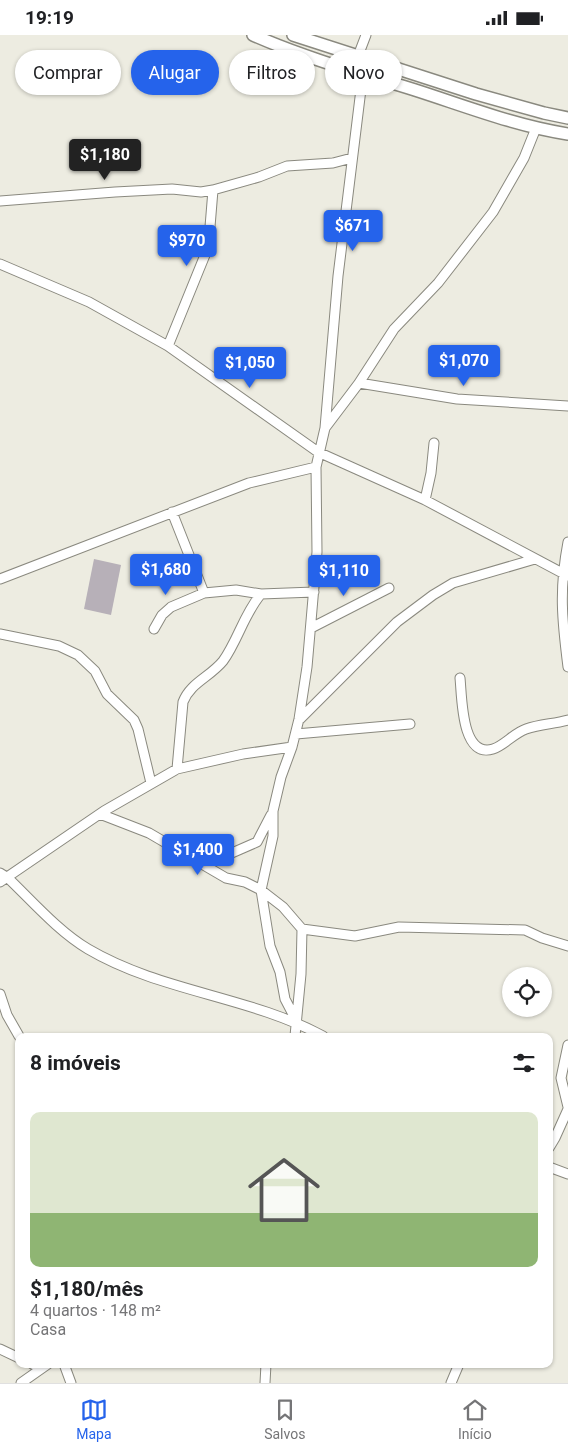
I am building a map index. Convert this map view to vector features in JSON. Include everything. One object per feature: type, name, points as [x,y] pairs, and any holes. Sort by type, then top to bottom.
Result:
[{"type":"street","points":[[252,35],[293,52],[325,62]]},
{"type":"street","points":[[293,35],[339,50]]},
{"type":"street","points":[[360,50],[366,35]]},
{"type":"street","points":[[402,70],[476,94],[568,118]]},
{"type":"street","points":[[402,85],[536,128],[568,134]]},
{"type":"street","points":[[297,1022],[286,999],[280,972],[270,946],[261,890],[273,836],[274,811],[281,777],[292,747],[299,719],[317,552],[316,467],[325,428],[338,276],[360,95]]},
{"type":"street","points":[[325,428],[359,383],[394,329],[438,283],[493,212],[524,158],[536,128]]},
{"type":"street","points":[[0,201],[172,189],[201,192],[259,177],[287,166],[334,163],[352,157]]},
{"type":"street","points":[[168,346],[205,255],[209,239],[213,190]]},
{"type":"street","points":[[0,264],[89,302],[168,346],[318,452],[425,500],[565,575]]},
{"type":"street","points":[[359,383],[457,399],[568,406]]},
{"type":"street","points":[[425,500],[431,473],[434,443]]},
{"type":"street","points":[[0,579],[249,483],[316,467]]},
{"type":"street","points":[[172,512],[204,593]]},
{"type":"street","points":[[568,542],[561,613],[568,667]]},
{"type":"street","points":[[299,719],[397,622],[432,595],[453,583],[535,559]]},
{"type":"street","points":[[310,628],[389,588]]},
{"type":"street","points":[[154,629],[162,615],[171,607],[204,593],[236,589],[261,594],[314,592]]},
{"type":"street","points":[[177,769],[183,702],[186,693],[223,660],[253,604],[261,594]]},
{"type":"street","points":[[0,634],[59,646],[78,655],[95,671],[107,694],[134,720],[138,729],[151,783]]},
{"type":"street","points":[[460,678],[466,732],[471,741],[479,748],[494,749],[525,729],[568,720]]},
{"type":"street","points":[[296,734],[410,725]]},
{"type":"street","points":[[4,880],[100,814],[177,769],[243,754],[292,747]]},
{"type":"street","points":[[194,858],[225,856],[258,842],[274,811]]},
{"type":"street","points":[[100,814],[149,833],[194,858],[210,871],[226,878],[245,882],[261,890],[282,907],[302,929],[355,936],[399,927],[525,930],[542,938],[568,946]]},
{"type":"street","points":[[0,873],[4,880],[87,949],[156,981],[297,1022],[317,1033]]},
{"type":"street","points":[[295,1033],[302,929]]},
{"type":"street","points":[[0,994],[7,1015],[17,1033]]},
{"type":"street","points":[[553,1141],[568,1108],[561,1077],[568,1045]]},
{"type":"street","points":[[553,1168],[568,1174]]},
{"type":"street","points":[[0,1349],[15,1356]]},
{"type":"street","points":[[21,1383],[42,1368]]},
{"type":"street","points":[[65,1368],[71,1383]]},
{"type":"street","points":[[265,1383],[266,1368]]},
{"type":"street","points":[[451,1383],[457,1368]]},
{"type":"building","points":[[94,559],[121,565],[111,615],[84,609]]}]
